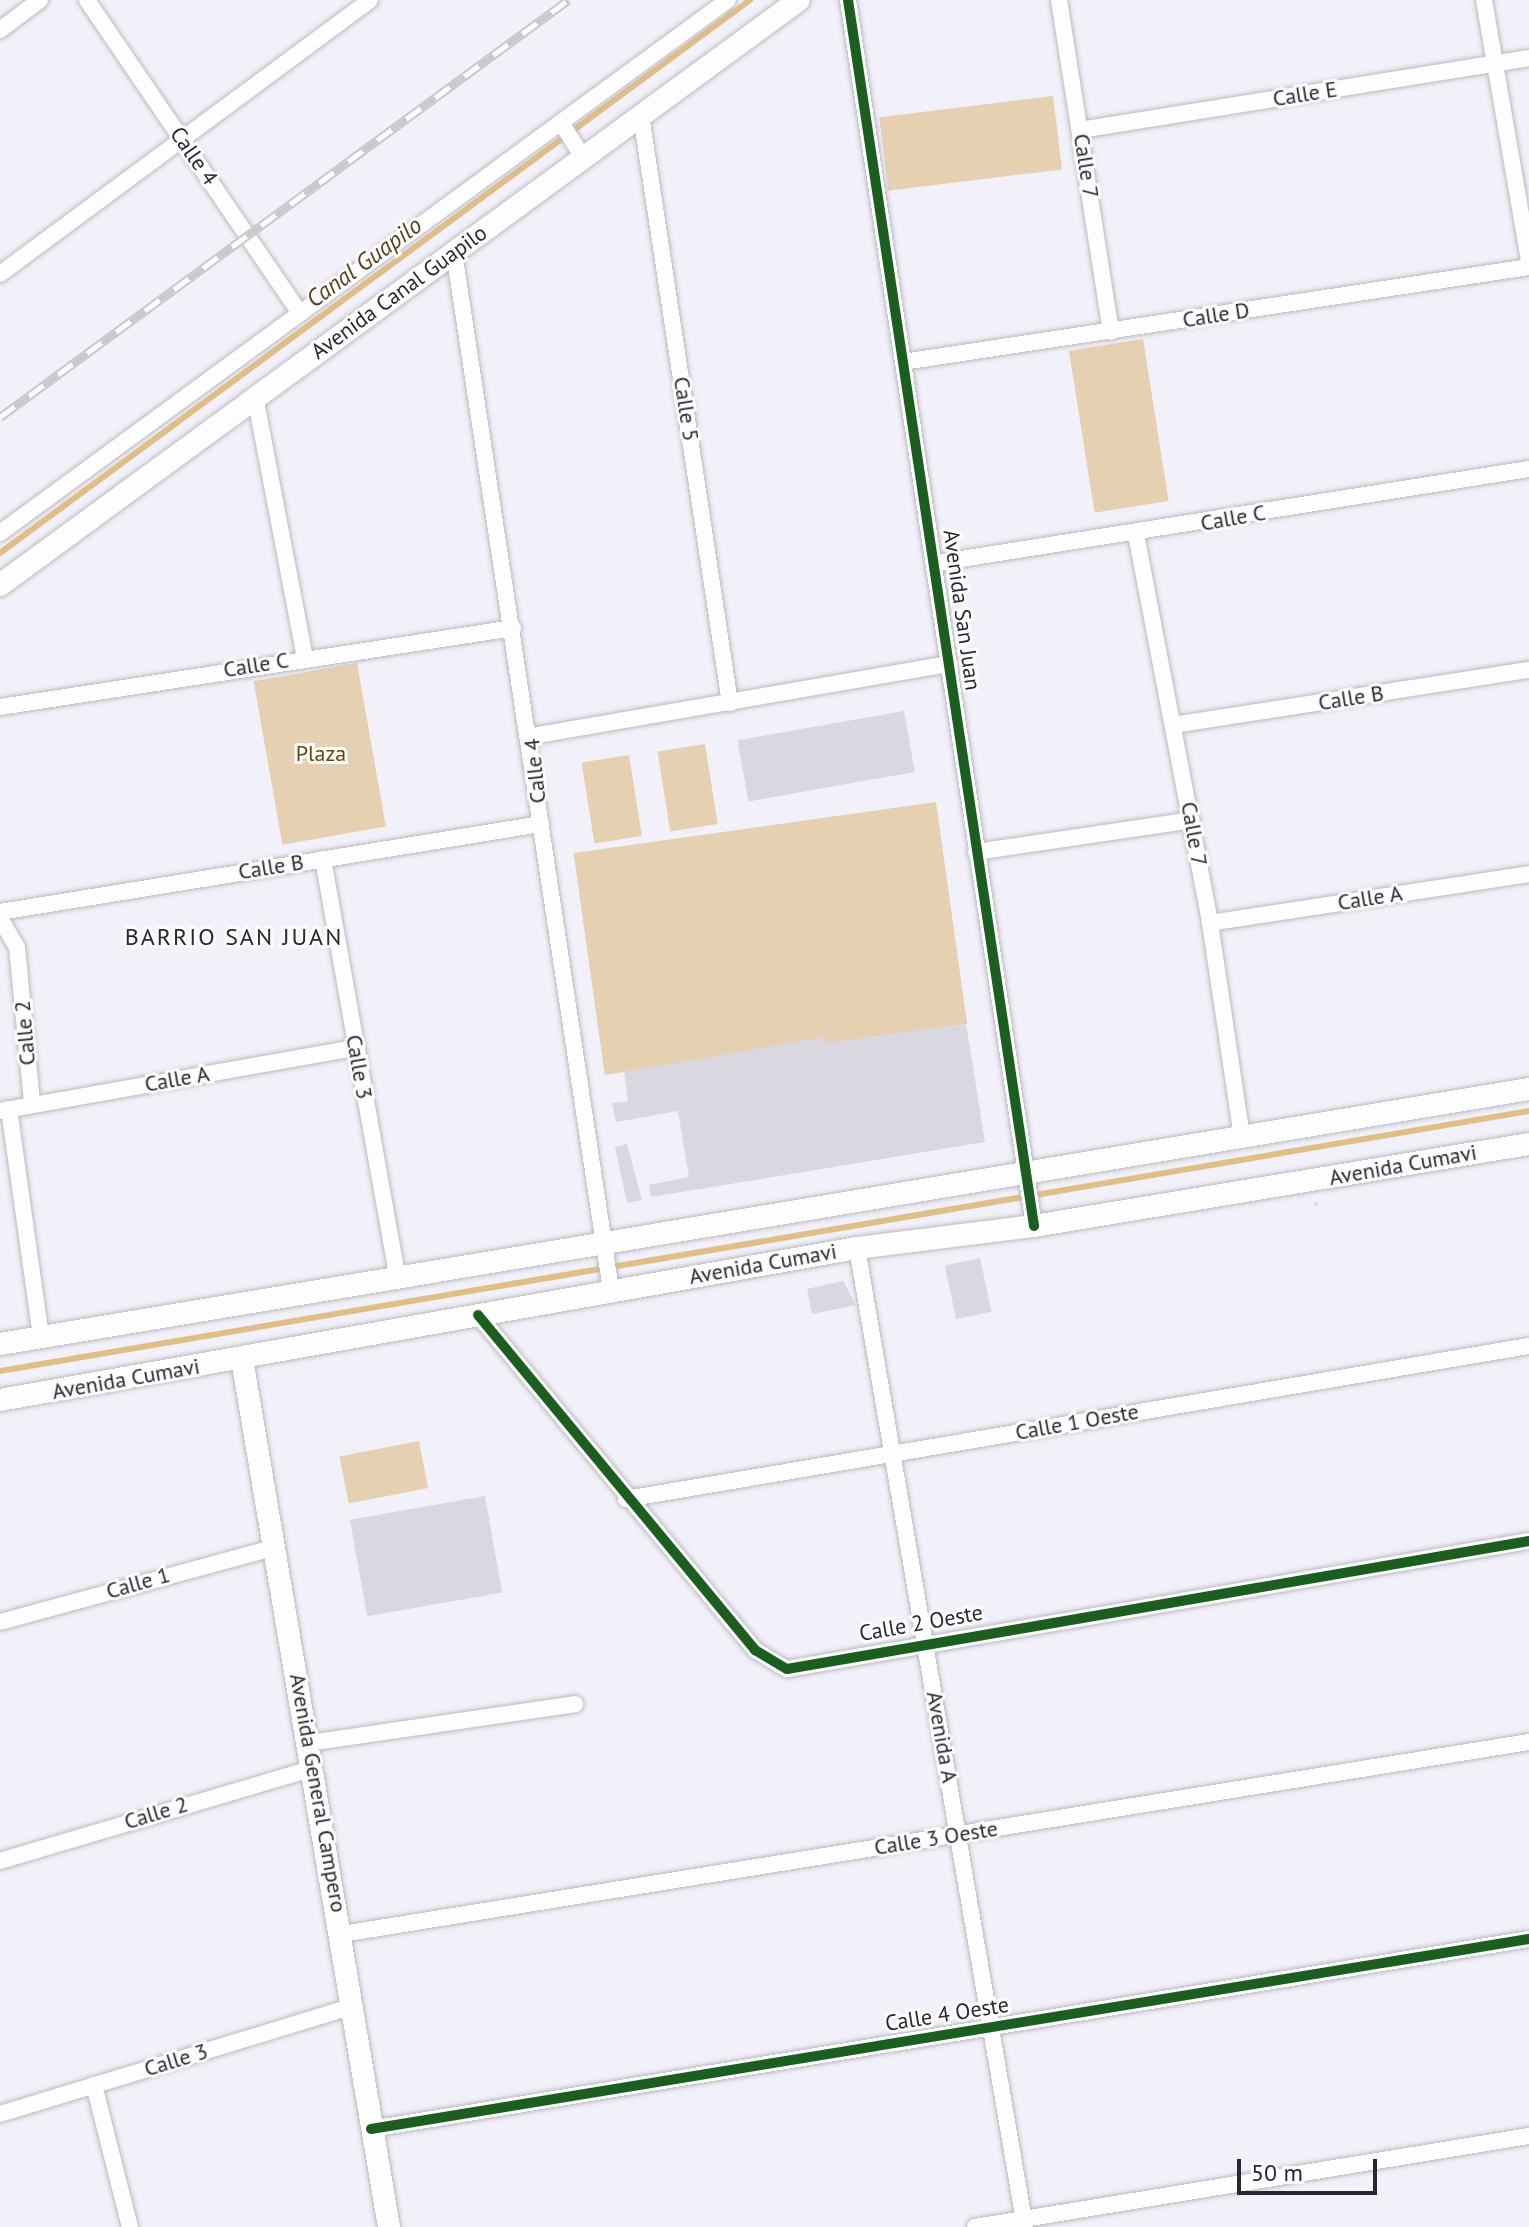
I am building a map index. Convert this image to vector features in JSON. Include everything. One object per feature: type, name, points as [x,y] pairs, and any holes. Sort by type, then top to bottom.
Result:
[{"type":"main road","name":"Avenida Canal Guapilo","points":[[0,585],[454,252],[581,155],[799,0]]},
{"type":"main road","points":[[0,1344],[397,1276],[1024,1182],[1242,1136],[1529,1089]]},
{"type":"main road","name":"Avenida Cumavi","points":[[0,1400],[478,1315],[609,1282],[857,1248],[1529,1144]]},
{"type":"main road","name":"Avenida General Campero","points":[[242,1359],[314,1768],[389,2227]]},
{"type":"street","points":[[0,30],[40,0]]},
{"type":"street","name":"Calle 4","points":[[87,0],[300,313]]},
{"type":"street","points":[[0,274],[370,0]]},
{"type":"street","name":"Avenida Canal Guapilo","points":[[0,533],[300,313],[564,128],[728,0]]},
{"type":"street","name":"Avenida San Juan","points":[[848,0],[936,563],[1024,1182],[1033,1221]]},
{"type":"street","name":"Calle 7","points":[[1059,0],[1111,332]]},
{"type":"street","points":[[1484,0],[1529,264]]},
{"type":"street","name":"Calle E","points":[[1080,130],[1529,58]]},
{"type":"street","name":"Calle 5","points":[[641,115],[730,703]]},
{"type":"street","points":[[564,128],[581,155]]},
{"type":"street","name":"Calle 4","points":[[454,252],[532,736],[541,824],[609,1282]]},
{"type":"street","name":"Calle D","points":[[903,362],[1111,332],[1529,264]]},
{"type":"street","points":[[255,396],[305,657]]},
{"type":"street","name":"Calle C","points":[[936,563],[1136,534],[1529,469]]},
{"type":"street","name":"Calle 7","points":[[1136,534],[1192,820],[1242,1136]]},
{"type":"street","name":"Calle C","points":[[0,707],[305,657],[513,628]]},
{"type":"street","points":[[532,736],[950,664]]},
{"type":"street","name":"Calle B","points":[[1173,725],[1529,670]]},
{"type":"street","points":[[976,852],[1192,820]]},
{"type":"street","name":"Calle B","points":[[0,912],[541,824]]},
{"type":"street","name":"Calle 3","points":[[323,859],[397,1276]]},
{"type":"street","name":"Calle A","points":[[1210,923],[1529,874]]},
{"type":"street","name":"Calle 2","points":[[0,918],[17,947],[32,1104]]},
{"type":"street","name":"Calle A","points":[[4,1110],[355,1048]]},
{"type":"street","points":[[4,1110],[41,1338]]},
{"type":"street","name":"Avenida A","points":[[857,1248],[1025,2223]]},
{"type":"street","name":"Calle 2 Oeste","points":[[478,1315],[626,1499],[773,1665],[787,1669],[926,1641],[1529,1541]]},
{"type":"street","name":"Calle 1 Oeste","points":[[626,1499],[1529,1346]]},
{"type":"street","name":"Calle 1","points":[[0,1622],[276,1547]]},
{"type":"street","points":[[309,1743],[575,1704]]},
{"type":"street","name":"Calle 3 Oeste","points":[[342,1934],[1529,1742]]},
{"type":"street","name":"Calle 2","points":[[0,1861],[314,1768]]},
{"type":"street","name":"Calle 4 Oeste","points":[[371,2129],[1529,1939]]},
{"type":"street","name":"Calle 3","points":[[0,2114],[353,2006]]},
{"type":"street","points":[[94,2085],[130,2227]]},
{"type":"street","points":[[975,2227],[1025,2223],[1529,2136]]},
{"type":"green space","points":[[1053,96],[1062,169],[888,191],[879,117]]},
{"type":"green space","points":[[1143,339],[1169,501],[1095,513],[1069,351]]},
{"type":"green space","name":"Plaza","points":[[357,663],[386,826],[282,845],[254,681]]},
{"type":"green space","points":[[705,744],[718,824],[670,832],[658,752]]},
{"type":"green space","points":[[629,755],[642,836],[594,843],[582,763]]},
{"type":"green space","points":[[936,802],[967,1024],[605,1075],[574,853]]},
{"type":"green space","points":[[419,1441],[428,1488],[349,1504],[339,1456]]},
{"type":"building","points":[[904,711],[915,772],[748,801],[738,740]]},
{"type":"building","points":[[966,1024],[985,1142],[651,1197],[649,1185],[689,1177],[678,1111],[616,1122],[612,1103],[628,1101],[624,1072],[823,1037],[825,1043]]},
{"type":"building","points":[[627,1144],[642,1200],[627,1203],[615,1147]]},
{"type":"building","points":[[980,1258],[991,1312],[956,1319],[945,1265]]},
{"type":"building","points":[[843,1281],[856,1305],[812,1314],[807,1289]]},
{"type":"building","points":[[485,1496],[502,1593],[367,1616],[350,1520]]},
{"type":"waterway","name":"Canal Guapilo","points":[[0,553],[750,0]]},
{"type":"waterway","points":[[0,1371],[1529,1111]]},
{"type":"railway","points":[[0,417],[568,0]]},
{"type":"cycle path","points":[[848,0],[1034,1226]]},
{"type":"cycle path","points":[[478,1315],[755,1650],[787,1669],[1529,1541]]},
{"type":"cycle path","points":[[371,2129],[1529,1939]]},
{"type":"district","name":"BARRIO SAN JUAN","points":[[234,937]]}]
